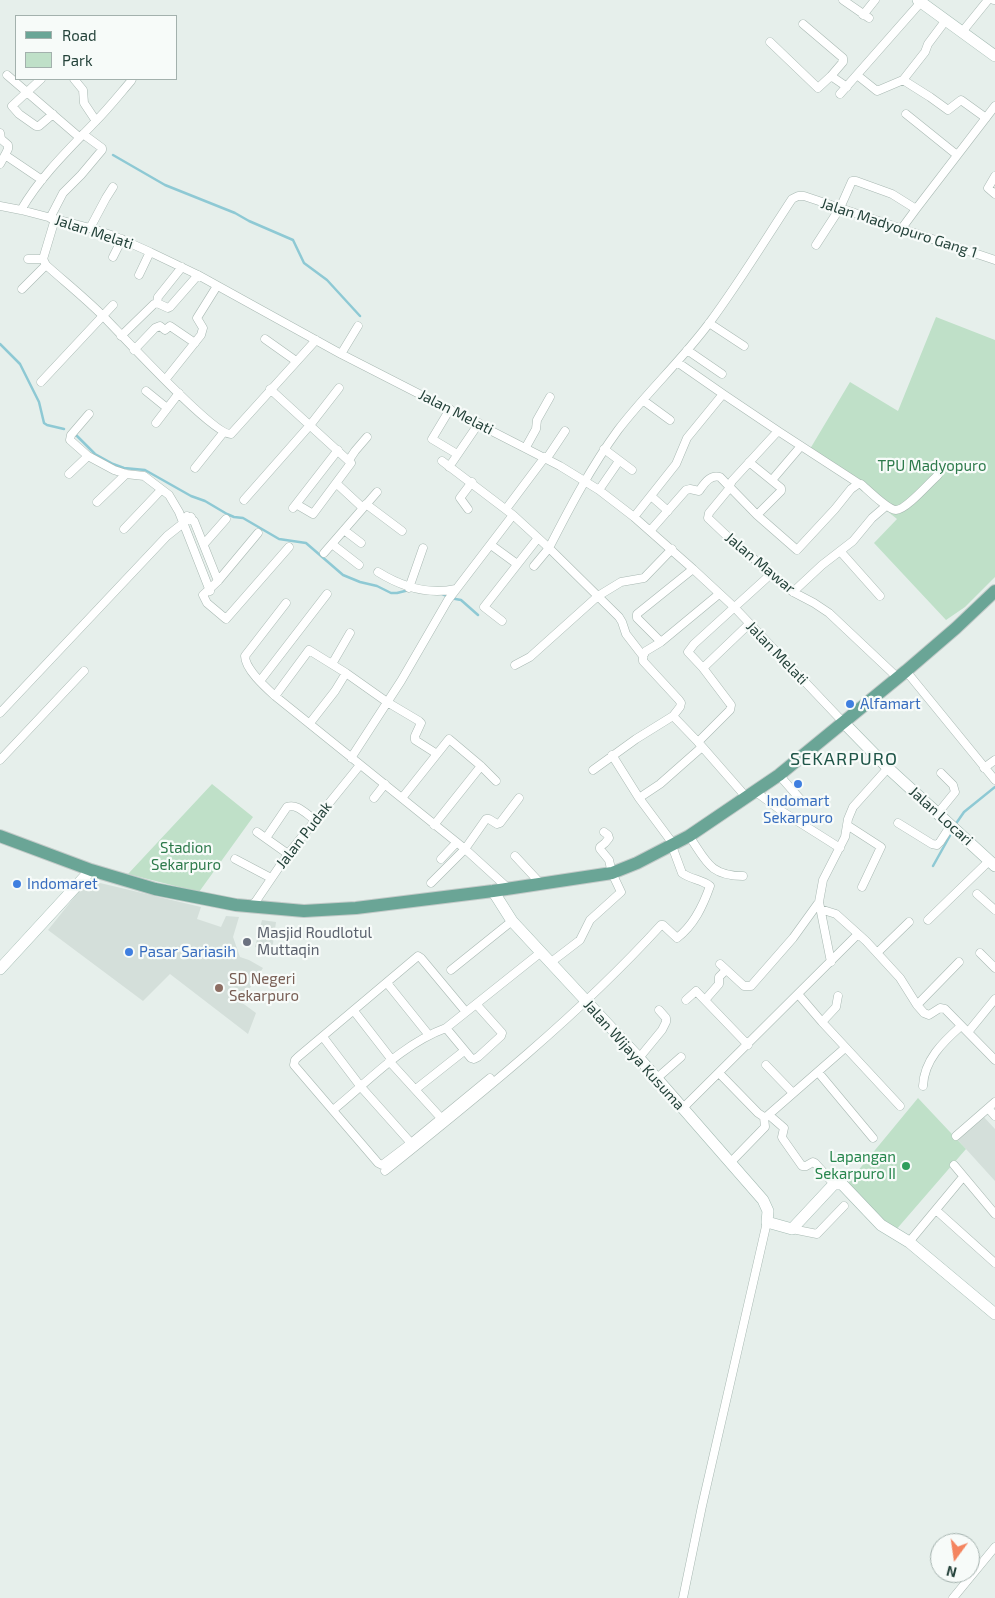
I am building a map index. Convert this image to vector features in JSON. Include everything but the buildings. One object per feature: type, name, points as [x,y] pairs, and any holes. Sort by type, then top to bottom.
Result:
[{"type":"main road","points":[[0,836],[91,870],[155,889],[250,907],[304,911],[328,910],[493,891],[612,873],[638,863],[673,845],[752,795],[902,675],[995,591]]},
{"type":"street","points":[[843,0],[866,16],[875,0]]},
{"type":"street","points":[[962,32],[988,0]]},
{"type":"street","points":[[840,94],[919,1],[995,56]]},
{"type":"street","points":[[857,75],[878,91],[902,80],[925,52],[928,44],[946,20]]},
{"type":"street","points":[[770,42],[818,88],[843,62],[843,58],[803,24]]},
{"type":"street","points":[[7,75],[53,114],[102,148],[81,175],[63,193],[53,218],[44,262],[22,288]]},
{"type":"street","points":[[831,76],[847,87]]},
{"type":"street","points":[[40,80],[12,106],[18,114],[39,126],[53,114]]},
{"type":"street","points":[[75,80],[83,90],[84,103],[96,121]]},
{"type":"street","points":[[21,210],[42,180],[132,80]]},
{"type":"street","points":[[902,80],[930,96],[947,109],[950,110],[962,100],[986,118]]},
{"type":"street","points":[[902,228],[995,106]]},
{"type":"street","points":[[906,114],[957,155]]},
{"type":"street","points":[[0,134],[1,139],[8,145],[8,150],[0,164]]},
{"type":"street","points":[[4,154],[42,180]]},
{"type":"street","points":[[995,176],[988,188],[995,194]]},
{"type":"street","points":[[816,245],[840,208],[852,181],[892,194],[916,209]]},
{"type":"street","points":[[90,228],[113,187]]},
{"type":"street","name":"Jalan Madyopuro Gang 1","points":[[709,323],[792,199],[798,196],[804,196],[995,260]]},
{"type":"street","name":"Jalan Melati","points":[[0,206],[90,228],[122,239],[182,267],[341,354],[526,447],[584,480],[634,517],[694,569],[844,723]]},
{"type":"street","points":[[113,256],[122,239]]},
{"type":"street","points":[[139,275],[150,252]]},
{"type":"street","points":[[28,259],[44,262],[103,316],[134,350],[206,420],[228,435],[231,434],[316,340]]},
{"type":"street","points":[[121,336],[157,303],[158,298],[182,267]]},
{"type":"street","points":[[157,303],[168,308],[170,307],[198,275]]},
{"type":"street","points":[[165,380],[203,331],[197,318],[216,286]]},
{"type":"street","points":[[41,382],[113,306]]},
{"type":"street","points":[[534,566],[549,548],[584,480],[604,449],[709,323],[744,346]]},
{"type":"street","points":[[134,350],[155,328],[160,326],[165,330],[170,326],[195,343]]},
{"type":"street","points":[[341,354],[358,326]]},
{"type":"street","points":[[265,339],[296,361]]},
{"type":"street","points":[[687,350],[722,374]]},
{"type":"street","points":[[677,362],[777,432],[858,483],[886,506],[894,510],[902,508],[938,475]]},
{"type":"street","points":[[244,500],[339,388]]},
{"type":"street","points":[[270,390],[310,424],[349,460],[351,463],[313,514],[294,506],[338,450]]},
{"type":"street","points":[[146,391],[167,408]]},
{"type":"street","points":[[156,423],[180,393]]},
{"type":"street","points":[[634,517],[676,464],[687,438],[723,394]]},
{"type":"street","points":[[526,447],[537,426],[537,420],[550,397]]},
{"type":"street","points":[[644,401],[670,420]]},
{"type":"street","points":[[450,409],[432,439],[457,454]]},
{"type":"street","points":[[89,414],[71,435],[72,442],[88,456],[114,470],[126,474],[144,476],[169,495],[179,512],[210,591]]},
{"type":"street","points":[[450,466],[479,423]]},
{"type":"street","points":[[506,509],[565,431]]},
{"type":"street","name":"Jalan Mawar","points":[[777,432],[732,481],[709,513],[708,518],[793,592],[829,613],[902,675],[995,780]]},
{"type":"street","points":[[195,468],[223,433]]},
{"type":"street","points":[[349,460],[367,437]]},
{"type":"street","points":[[772,480],[801,446]]},
{"type":"street","points":[[604,449],[632,470]]},
{"type":"street","points":[[69,474],[88,456]]},
{"type":"street","points":[[442,461],[513,515],[619,617],[624,632],[643,656],[644,661],[681,703],[673,716],[612,755],[593,770]]},
{"type":"street","points":[[599,490],[619,461]]},
{"type":"street","points":[[748,462],[782,488],[757,515]]},
{"type":"street","points":[[97,502],[126,474]]},
{"type":"street","points":[[650,531],[686,490],[690,488],[699,491],[714,476],[720,477],[757,515],[797,550],[858,483]]},
{"type":"street","points":[[468,509],[460,498],[472,482]]},
{"type":"street","points":[[336,483],[365,506],[402,531]]},
{"type":"street","points":[[124,530],[161,490]]},
{"type":"street","points":[[324,553],[377,492]]},
{"type":"street","points":[[650,496],[668,511]]},
{"type":"street","points":[[793,592],[822,565],[853,541],[872,518],[886,506]]},
{"type":"street","points":[[179,512],[194,520],[218,581]]},
{"type":"street","points":[[351,758],[401,681],[452,594],[513,515]]},
{"type":"street","points":[[0,713],[167,536],[182,522],[191,517]]},
{"type":"street","points":[[204,544],[226,519]]},
{"type":"street","points":[[344,530],[361,543]]},
{"type":"street","points":[[258,533],[210,591],[204,595],[207,604],[226,619],[289,547]]},
{"type":"street","points":[[502,621],[481,610],[538,538]]},
{"type":"street","points":[[332,544],[359,565]]},
{"type":"street","points":[[491,544],[517,564]]},
{"type":"street","points":[[409,588],[423,548]]},
{"type":"street","points":[[515,665],[530,657],[598,596],[621,582],[644,578],[672,550]]},
{"type":"street","points":[[840,551],[880,596]]},
{"type":"street","points":[[661,642],[637,618],[637,614],[694,569]]},
{"type":"street","points":[[378,572],[396,583],[409,588],[447,591],[452,594]]},
{"type":"street","points":[[639,798],[660,784],[700,745],[731,708],[731,705],[703,668],[688,652],[694,644],[771,574]]},
{"type":"street","points":[[260,681],[327,594]]},
{"type":"street","points":[[643,656],[719,594]]},
{"type":"street","points":[[286,602],[245,656],[246,663],[275,696],[456,843],[466,849],[509,889]]},
{"type":"street","points":[[703,668],[749,624]]},
{"type":"street","points":[[332,664],[350,633]]},
{"type":"street","points":[[275,696],[309,650],[419,721],[421,723],[415,740],[437,754]]},
{"type":"street","points":[[0,760],[84,671]]},
{"type":"street","points":[[310,724],[346,673]]},
{"type":"street","points":[[673,716],[752,795],[840,848]]},
{"type":"street","name":"Jalan Locari","points":[[844,723],[888,768],[992,863]]},
{"type":"street","points":[[402,798],[449,739],[496,781]]},
{"type":"street","points":[[385,1171],[503,1076],[586,1001],[661,925],[678,938],[698,914],[710,886],[682,873],[673,845],[639,798],[612,755]]},
{"type":"street","points":[[984,768],[995,760]]},
{"type":"street","name":"Jalan Pudak","points":[[250,907],[288,854],[360,764]]},
{"type":"street","points":[[434,825],[481,766]]},
{"type":"street","points":[[832,962],[820,906],[820,891],[823,880],[845,837],[848,819],[857,801],[888,768]]},
{"type":"street","points":[[938,813],[955,792],[953,784],[941,773]]},
{"type":"street","points":[[779,775],[800,800]]},
{"type":"street","points":[[374,798],[385,784]]},
{"type":"street","points":[[431,883],[466,849],[486,820],[489,819],[497,824],[500,823],[520,798]]},
{"type":"street","points":[[266,838],[287,807],[297,807],[315,820]]},
{"type":"street","points":[[898,823],[936,845],[953,826]]},
{"type":"street","points":[[847,825],[881,847],[862,887]]},
{"type":"street","points":[[257,832],[288,854]]},
{"type":"street","points":[[550,963],[580,940],[590,920],[620,894],[621,890],[612,873],[609,860],[600,849],[609,838],[604,832]]},
{"type":"street","points":[[689,836],[708,865],[729,875],[743,876]]},
{"type":"street","points":[[441,859],[456,843]]},
{"type":"street","points":[[515,856],[541,884]]},
{"type":"street","points":[[235,859],[271,878]]},
{"type":"street","points":[[928,920],[992,863]]},
{"type":"street","points":[[0,969],[91,870]]},
{"type":"street","name":"Jalan Wijaya Kusuma","points":[[493,891],[512,921],[639,1058],[763,1200],[768,1211],[767,1222]]},
{"type":"street","points":[[977,894],[995,910]]},
{"type":"street","points":[[820,906],[836,914],[878,952],[900,978],[917,1005],[926,1014],[929,1015],[940,1008],[945,1009],[961,1026],[969,1031],[995,1060]]},
{"type":"street","points":[[705,1000],[719,984],[723,967],[744,986],[751,986],[820,906]]},
{"type":"street","points":[[451,970],[512,921]]},
{"type":"street","points":[[878,952],[909,922]]},
{"type":"street","points":[[682,1109],[832,962],[858,934]]},
{"type":"street","points":[[333,1110],[391,1061],[428,1034],[446,1028],[540,953]]},
{"type":"street","points":[[980,953],[995,968]]},
{"type":"street","points":[[466,1012],[418,956],[298,1057],[294,1065],[380,1165],[384,1165],[490,1078]]},
{"type":"street","points":[[917,1005],[959,962]]},
{"type":"street","points":[[387,983],[428,1034]]},
{"type":"street","points":[[686,1000],[695,991],[748,1045]]},
{"type":"street","points":[[798,994],[845,1048],[900,1106]]},
{"type":"street","points":[[822,1022],[836,1007],[838,996]]},
{"type":"street","points":[[446,1028],[470,1058],[478,1058],[501,1036],[502,1032],[476,1004]]},
{"type":"street","points":[[969,1031],[994,1004]]},
{"type":"street","points":[[639,1058],[665,1025],[666,1018],[659,1010]]},
{"type":"street","points":[[354,1011],[391,1061],[441,1118]]},
{"type":"street","points":[[923,1086],[923,1076],[933,1056],[961,1026]]},
{"type":"street","points":[[323,1037],[361,1087],[411,1143]]},
{"type":"street","points":[[730,1163],[765,1127],[766,1116],[845,1048]]},
{"type":"street","points":[[416,1089],[464,1051]]},
{"type":"street","points":[[656,1079],[681,1057]]},
{"type":"street","points":[[766,1065],[792,1093]]},
{"type":"street","points":[[818,1072],[873,1138]]},
{"type":"street","points":[[719,1073],[758,1114],[766,1116],[784,1128],[782,1139],[802,1166],[815,1163],[882,1225],[909,1242],[995,1314]]},
{"type":"street","points":[[956,1136],[995,1102]]},
{"type":"street","points":[[988,1108],[995,1116]]},
{"type":"street","points":[[954,1165],[995,1214]]},
{"type":"street","points":[[909,1242],[937,1211],[963,1177]]},
{"type":"street","points":[[792,1229],[838,1184]]},
{"type":"street","points":[[683,1598],[702,1506],[767,1222],[817,1234],[844,1206]]},
{"type":"street","points":[[937,1211],[995,1263]]},
{"type":"street","points":[[953,1598],[995,1547]]},
{"type":"shaded area","name":"Pasar Sariasih","points":[[100,883],[201,907],[197,919],[221,927],[226,916],[239,917],[233,937],[240,957],[263,968],[241,1002],[256,1013],[248,1034],[170,974],[143,1001],[48,930],[84,885]]},
{"type":"shaded area","points":[[262,920],[276,922],[272,951],[255,947]]},
{"type":"shaded area","points":[[982,1115],[995,1129],[995,1181],[956,1138]]},
{"type":"green space","name":"TPU Madyopuro","points":[[936,317],[995,340],[995,577],[965,607],[946,620],[874,543],[897,519],[810,449],[850,382],[898,411]]},
{"type":"green space","name":"Stadion Sekarpuro","points":[[212,784],[253,817],[199,892],[128,874]]},
{"type":"green space","name":"Lapangan Sekarpuro II","points":[[918,1098],[966,1149],[895,1231],[847,1184]]},
{"type":"waterway","points":[[113,155],[165,185],[235,213],[293,240],[304,263],[327,280],[360,316]]},
{"type":"waterway","points":[[0,344],[20,364],[39,402],[44,423],[64,429]]},
{"type":"waterway","points":[[76,435],[95,454],[113,464],[124,468],[145,470],[227,514],[243,518],[279,539],[306,543],[343,575],[377,586],[391,593],[409,590]]},
{"type":"waterway","points":[[442,594],[461,600],[478,615]]},
{"type":"waterway","points":[[955,825],[964,812],[995,787]]},
{"type":"waterway","points":[[933,866],[952,832]]},
{"type":"place","name":"Alfamart","points":[[850,704]]},
{"type":"place","name":"Indomart Sekarpuro","points":[[798,784]]},
{"type":"place","name":"Indomaret","points":[[17,884]]},
{"type":"place","name":"Masjid Roudlotul Muttaqin","points":[[247,942]]},
{"type":"place","name":"Pasar Sariasih","points":[[129,952]]},
{"type":"place","name":"SD Negeri Sekarpuro","points":[[219,988]]},
{"type":"place","name":"Lapangan Sekarpuro II","points":[[906,1166]]},
{"type":"district","name":"SEKARPURO","points":[[844,759]]}]
